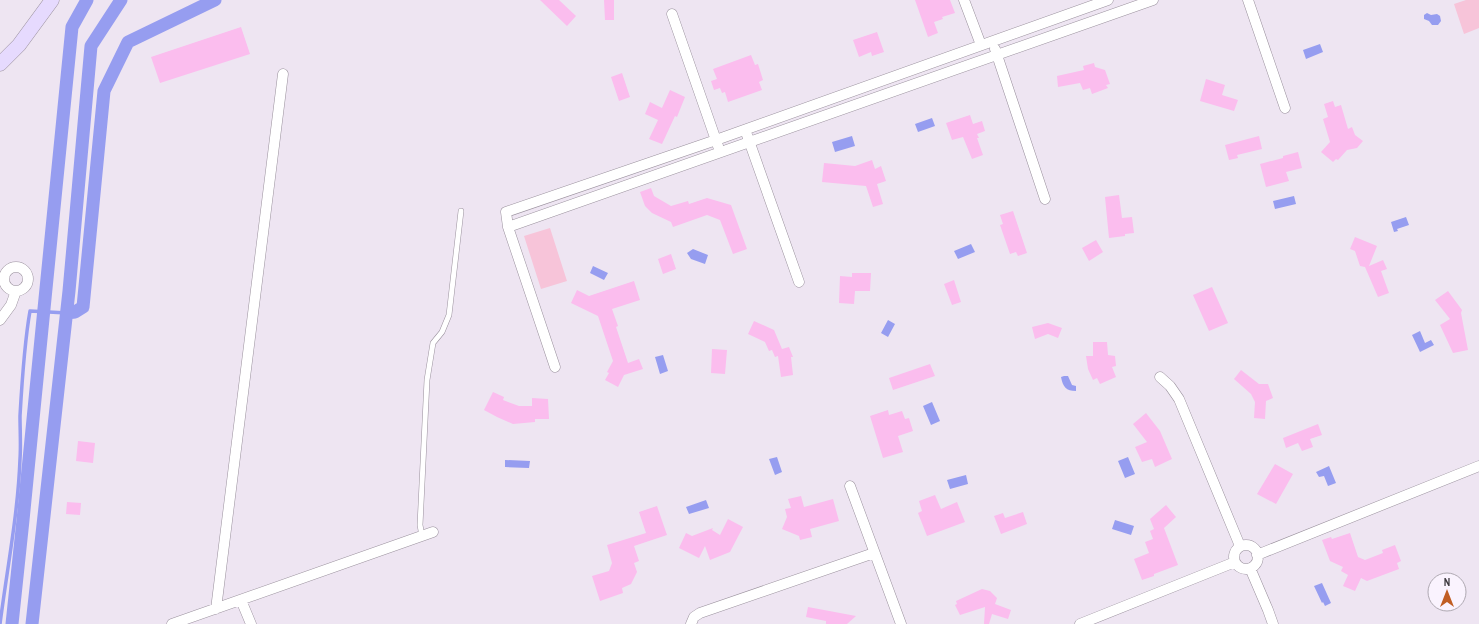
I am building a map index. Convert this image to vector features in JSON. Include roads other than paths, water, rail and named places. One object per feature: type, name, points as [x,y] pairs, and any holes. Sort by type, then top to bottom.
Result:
[{"type":"main road","points":[[0,64],[19,44],[52,0]]},
{"type":"street","points":[[964,0],[981,45]]},
{"type":"street","points":[[555,367],[508,227],[506,212],[745,130],[1108,0]]},
{"type":"street","points":[[508,227],[1153,0]]},
{"type":"street","points":[[1248,0],[1285,108]]},
{"type":"street","points":[[672,14],[720,152]]},
{"type":"street","points":[[992,41],[1045,199]]},
{"type":"street","points":[[216,609],[283,74]]},
{"type":"street","points":[[745,130],[799,282]]},
{"type":"street","points":[[0,320],[11,305],[16,290]]},
{"type":"street","points":[[1160,377],[1170,386],[1179,398],[1240,546]]},
{"type":"street","points":[[1257,555],[1479,466]]},
{"type":"street","points":[[850,486],[901,624]]},
{"type":"street","points":[[172,624],[432,532]]},
{"type":"street","points":[[1240,546],[1251,546],[1256,551],[1257,555],[1256,563],[1250,568],[1239,567],[1235,562],[1235,552],[1240,546]]},
{"type":"street","points":[[690,624],[694,617],[700,613],[874,553]]},
{"type":"street","points":[[1080,624],[1235,562]]},
{"type":"street","points":[[1250,568],[1273,624]]},
{"type":"street","points":[[241,600],[251,624]]},
{"type":"lane","points":[[422,536],[420,525],[427,380],[433,343],[442,332],[449,315],[461,212]]},
{"type":"water","points":[[1427,13],[1431,15],[1437,14],[1440,16],[1441,21],[1438,25],[1432,25],[1429,21],[1424,19],[1424,15]]},
{"type":"water","points":[[1320,44],[1323,52],[1306,59],[1303,50]]},
{"type":"water","points":[[932,118],[935,126],[918,132],[915,124]]},
{"type":"water","points":[[852,136],[855,146],[835,152],[832,142]]},
{"type":"water","points":[[1294,196],[1296,204],[1275,209],[1273,201]]},
{"type":"water","points":[[1406,217],[1409,225],[1397,229],[1398,231],[1394,232],[1391,222]]},
{"type":"water","points":[[971,244],[975,252],[958,259],[954,251]]},
{"type":"water","points":[[693,249],[708,255],[705,264],[691,259],[687,253]]},
{"type":"water","points":[[593,266],[608,273],[604,280],[590,273]]},
{"type":"water","points":[[888,320],[895,324],[888,337],[881,333]]},
{"type":"water","points":[[1420,331],[1425,343],[1431,340],[1434,345],[1420,352],[1412,335]]},
{"type":"water","points":[[663,355],[668,371],[660,374],[655,357]]},
{"type":"water","points":[[1068,376],[1072,385],[1076,386],[1076,391],[1066,388],[1061,377]]},
{"type":"water","points":[[932,402],[940,421],[931,425],[923,406]]},
{"type":"water","points":[[777,457],[782,472],[775,475],[769,459]]},
{"type":"water","points":[[1128,457],[1135,474],[1125,478],[1118,461]]},
{"type":"water","points":[[505,460],[530,461],[529,468],[505,467]]},
{"type":"water","points":[[1329,466],[1336,483],[1328,486],[1324,476],[1319,477],[1316,472]]},
{"type":"water","points":[[966,475],[968,484],[950,489],[947,480]]},
{"type":"water","points":[[706,500],[709,508],[689,514],[686,507]]},
{"type":"water","points":[[1115,520],[1134,526],[1131,535],[1112,529]]},
{"type":"water","points":[[1322,583],[1331,603],[1325,606],[1314,586]]},
{"type":"waterway","points":[[12,624],[72,27],[87,0]]},
{"type":"waterway","points":[[32,624],[69,291],[91,46],[121,0]]},
{"type":"waterway","points":[[67,313],[75,312],[83,307],[104,91],[128,42],[215,0]]},
{"type":"waterway","points":[[0,624],[19,480],[22,376],[30,311],[67,313]]}]
